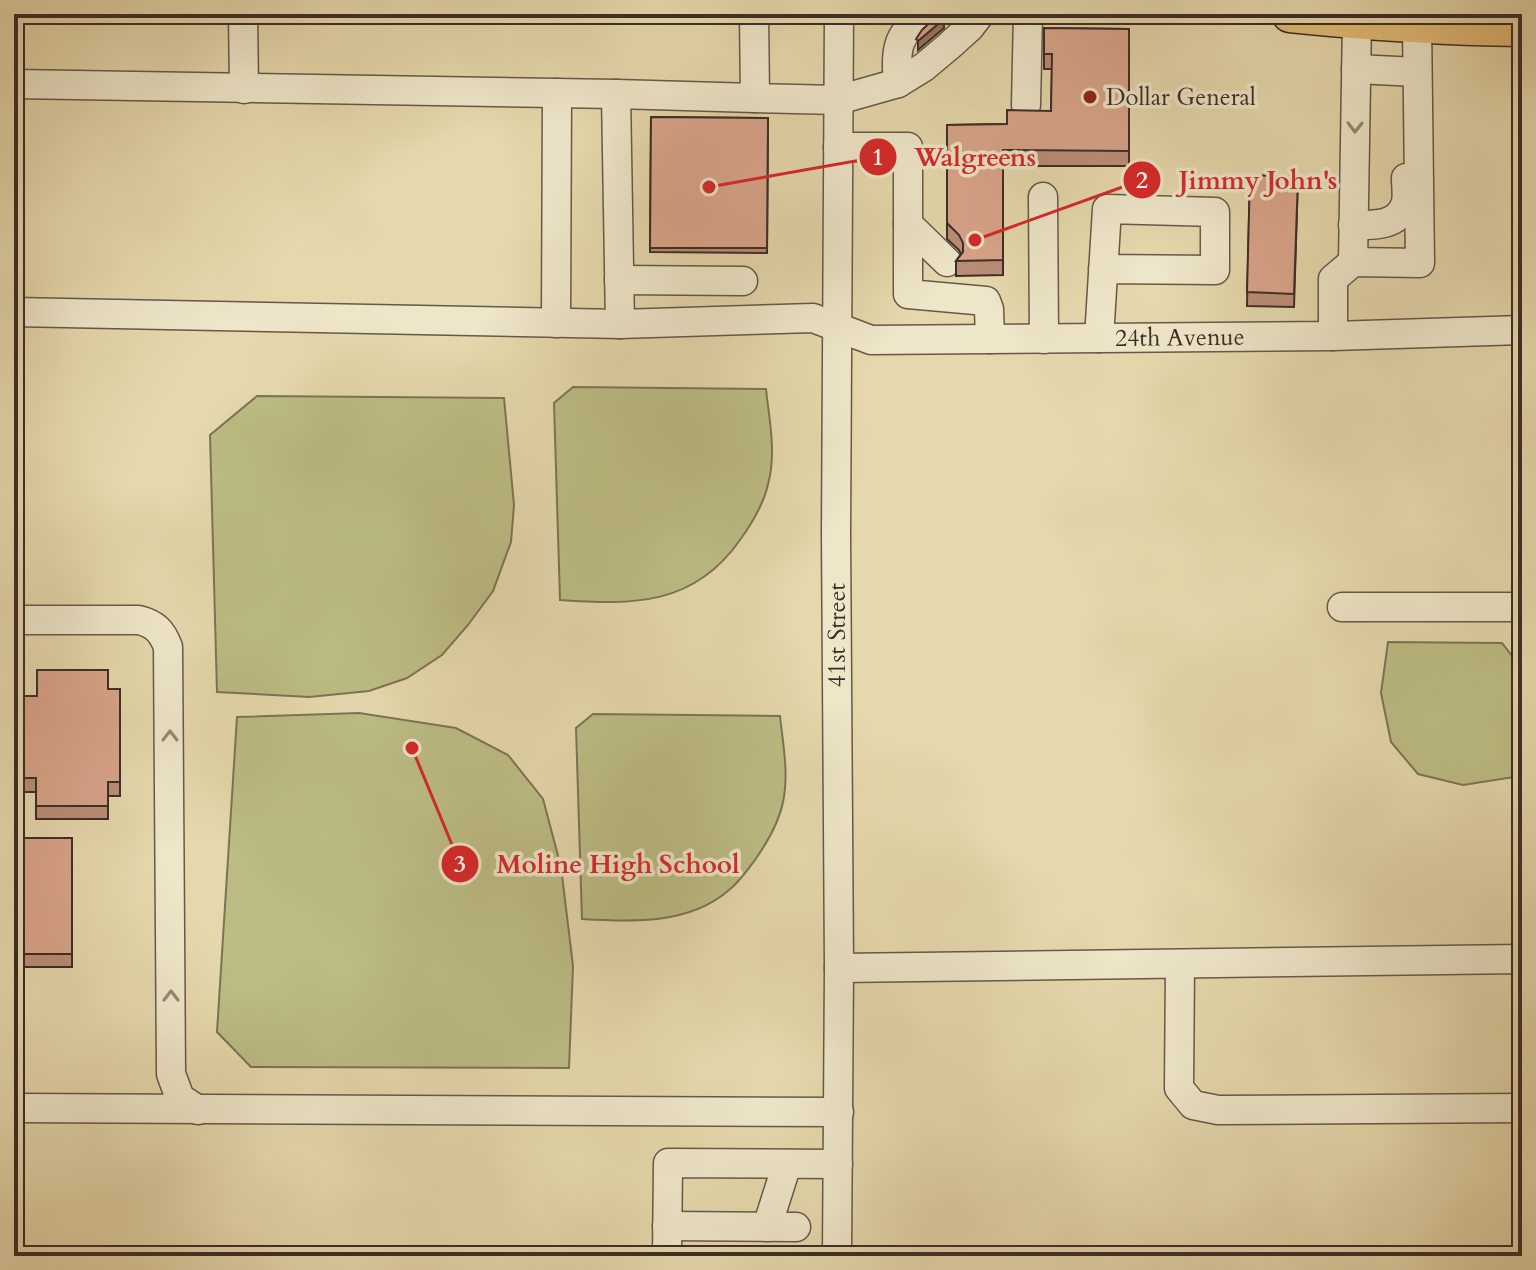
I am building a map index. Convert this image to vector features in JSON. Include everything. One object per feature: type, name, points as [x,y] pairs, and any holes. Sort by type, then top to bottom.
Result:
[{"type":"main road","points":[[1290,14],[1522,28]]},
{"type":"street","points":[[243,14],[244,89]]},
{"type":"street","points":[[754,14],[755,98]]},
{"type":"street","name":"41st Street","points":[[837,1256],[839,14]]},
{"type":"street","points":[[898,83],[896,60],[899,39],[925,14]]},
{"type":"street","points":[[1026,105],[1028,14]]},
{"type":"street","points":[[14,84],[838,100],[898,83],[924,67],[967,18]]},
{"type":"street","points":[[1333,336],[1333,279],[1353,243],[1356,69],[1368,19]]},
{"type":"street","points":[[1353,243],[1420,263],[1418,82],[1426,21]]},
{"type":"street","points":[[1356,69],[1418,82]]},
{"type":"street","points":[[1353,243],[1397,217],[1406,204],[1406,113],[1418,82]]},
{"type":"street","points":[[556,323],[557,93]]},
{"type":"street","points":[[616,94],[620,324]]},
{"type":"street","points":[[838,147],[908,147],[908,294],[986,301]]},
{"type":"street","points":[[1043,197],[1044,339]]},
{"type":"street","points":[[908,224],[986,301],[990,339]]},
{"type":"street","points":[[1099,338],[1103,269]]},
{"type":"street","points":[[619,280],[743,281]]},
{"type":"street","name":"24th Avenue","points":[[14,312],[620,324],[813,318],[871,340],[1333,336],[1522,330]]},
{"type":"street","points":[[1342,607],[1522,607]]},
{"type":"street","points":[[14,620],[139,620],[157,627],[168,647],[171,1074],[180,1098],[198,1110]]},
{"type":"street","points":[[839,968],[1522,959]]},
{"type":"street","points":[[1180,964],[1179,1088],[1193,1105],[1218,1110],[1522,1108]]},
{"type":"street","points":[[125,1109],[158,1096],[171,1074]]},
{"type":"street","points":[[14,1108],[839,1112]]},
{"type":"street","points":[[667,1256],[668,1163],[838,1164]]},
{"type":"street","points":[[767,1227],[787,1164]]},
{"type":"street","points":[[667,1226],[796,1227]]},
{"type":"green space","points":[[573,387],[766,389],[772,457],[765,496],[740,540],[722,562],[703,578],[660,597],[637,601],[560,600],[554,403]]},
{"type":"green space","points":[[257,396],[504,398],[514,505],[511,542],[493,591],[468,625],[442,655],[407,678],[369,691],[309,697],[217,692],[210,435]]},
{"type":"green space","points":[[1388,642],[1502,643],[1516,661],[1521,776],[1463,785],[1418,774],[1391,742],[1381,693]]},
{"type":"green space","points":[[359,713],[456,728],[508,755],[543,799],[561,867],[573,966],[569,1068],[251,1067],[217,1032],[237,717]]},
{"type":"green space","points":[[593,714],[780,716],[785,781],[779,817],[748,870],[713,901],[696,910],[659,919],[582,919],[576,728]]},
{"type":"building","points":[[939,14],[944,19],[918,41],[916,39],[922,30]]},
{"type":"building","points":[[1044,28],[1129,29],[1129,151],[1003,150],[1003,260],[956,261],[963,252],[963,243],[947,223],[947,125],[1007,124],[1007,110],[1051,111],[1052,54],[1044,54]]},
{"type":"building","points":[[651,117],[768,118],[767,248],[650,248]]},
{"type":"building","points":[[1250,175],[1298,177],[1294,294],[1247,292]]},
{"type":"building","points":[[37,670],[108,670],[108,689],[120,689],[120,782],[108,782],[108,806],[36,806],[36,778],[14,778],[14,696],[37,696]]},
{"type":"building","points":[[14,838],[72,838],[72,954],[14,954]]},
{"type":"place","name":"Dollar General","points":[[1090,97]]},
{"type":"place","name":"Walgreens","points":[[709,187]]},
{"type":"place","name":"Jimmy John's","points":[[975,240]]},
{"type":"place","name":"Moline High School","points":[[412,748]]}]
